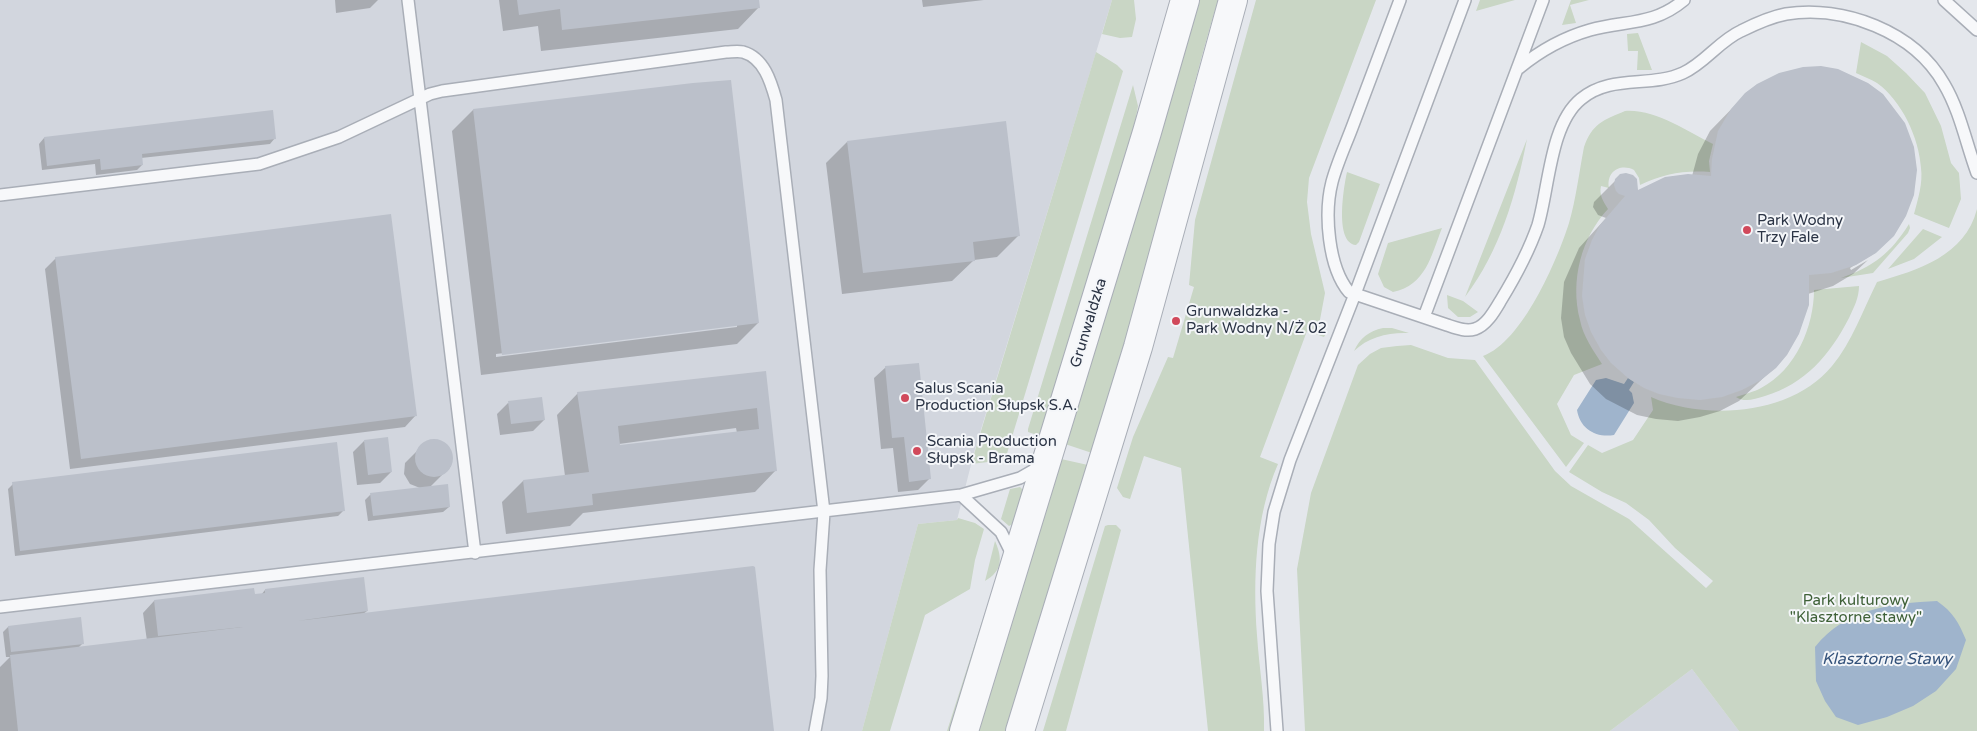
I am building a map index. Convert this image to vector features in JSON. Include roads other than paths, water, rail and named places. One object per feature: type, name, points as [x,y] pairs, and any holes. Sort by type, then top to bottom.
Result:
[{"type":"street","name":"Grunwaldzka","points":[[964,731],[1144,142],[1185,0]]},
{"type":"street","points":[[1020,731],[1138,347],[1233,0]]},
{"type":"lane","points":[[408,0],[474,553]]},
{"type":"lane","points":[[1400,0],[1332,182],[1328,215],[1333,254],[1344,286],[1355,294],[1448,325],[1469,330],[1476,328],[1495,309],[1517,271],[1538,225],[1560,128],[1581,98],[1590,92],[1609,85],[1658,81],[1679,75],[1692,68],[1728,38],[1744,29],[1783,15],[1808,12],[1848,16],[1882,28],[1910,46],[1932,67],[1953,98],[1977,173]]},
{"type":"lane","points":[[1277,731],[1267,591],[1267,565],[1271,528],[1283,479],[1355,294],[1465,0]]},
{"type":"lane","points":[[1424,317],[1543,0]]},
{"type":"lane","points":[[1517,69],[1555,42],[1596,28],[1654,19],[1675,8],[1684,0]]},
{"type":"lane","points":[[1944,0],[1977,30]]},
{"type":"lane","points":[[0,195],[259,164],[339,137],[420,98],[442,90],[726,52],[743,52],[755,58],[770,79],[776,100],[824,512],[820,570],[822,676],[821,698],[815,731]]},
{"type":"lane","points":[[0,607],[961,495],[1020,478],[1046,462]]},
{"type":"lane","points":[[961,495],[1001,532],[1016,562]]},
{"type":"water","points":[[1606,378],[1624,384],[1628,378],[1634,382],[1629,390],[1632,393],[1634,403],[1614,435],[1607,436],[1590,431],[1585,427],[1577,410],[1596,380]]},
{"type":"water","name":"Klasztorne Stawy","points":[[1937,601],[1955,618],[1966,640],[1956,669],[1936,691],[1913,706],[1887,717],[1858,725],[1836,717],[1825,701],[1816,681],[1815,647],[1840,624],[1870,610],[1887,606]]},
{"type":"place","name":"Park Wodny Trzy Fale","points":[[1747,230]]},
{"type":"place","name":"Grunwaldzka - Park Wodny N/Ż 02","points":[[1176,321]]},
{"type":"place","name":"Salus Scania Production Słupsk S.A.","points":[[905,398]]},
{"type":"place","name":"Scania Production Słupsk - Brama","points":[[917,451]]},
{"type":"park label","name":"Park kulturowy \"Klasztorne stawy\"","points":[[1856,610]]}]
